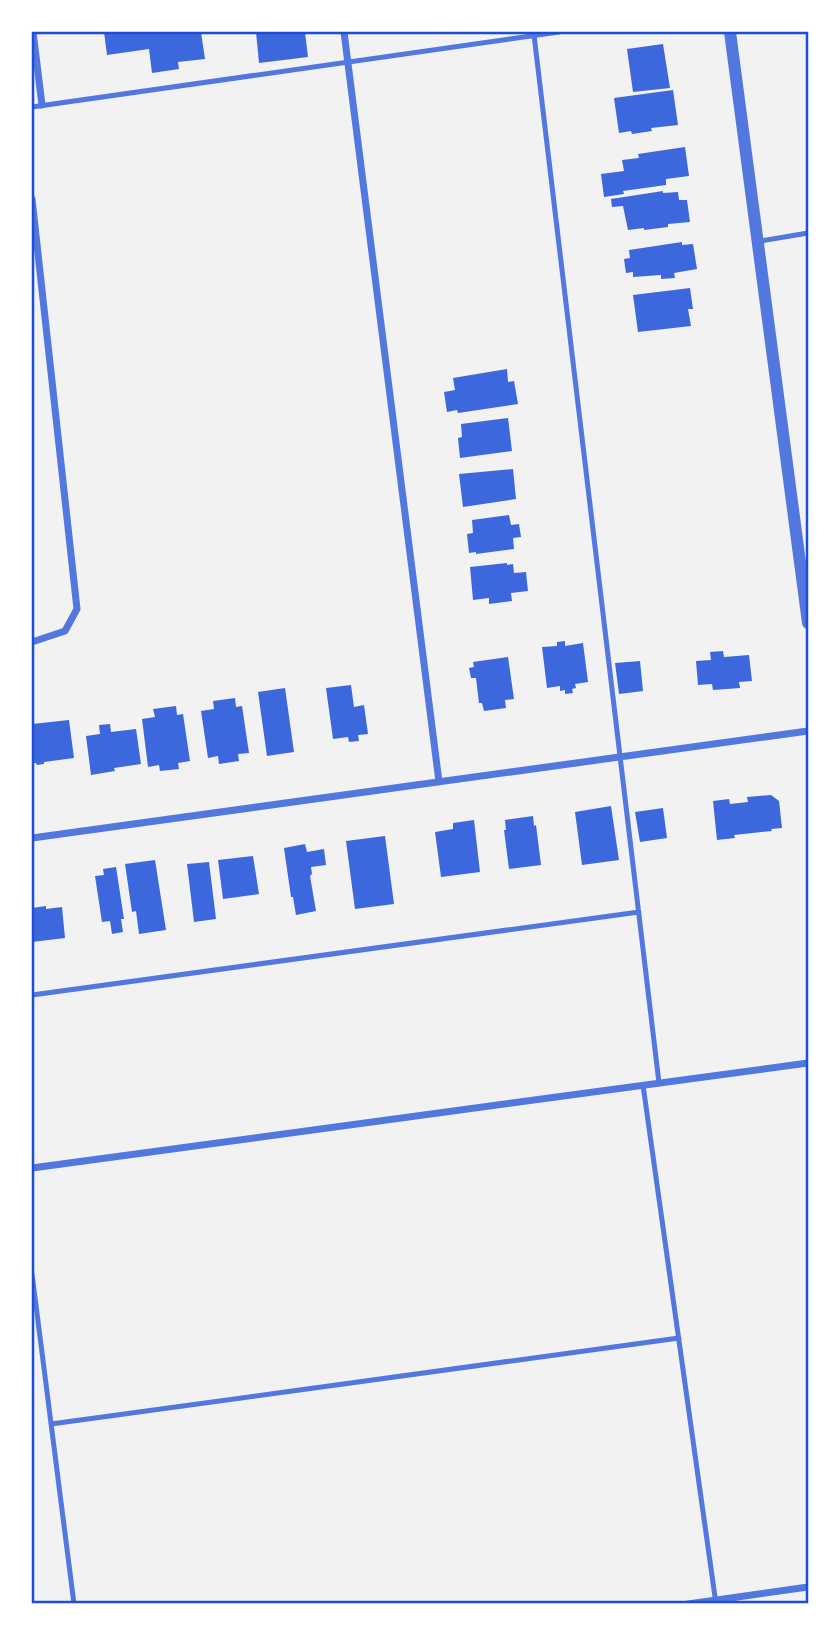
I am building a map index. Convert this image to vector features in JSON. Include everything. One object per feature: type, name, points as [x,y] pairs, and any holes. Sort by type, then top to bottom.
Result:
[{"type":"street","points":[[33,32],[42,105]]},
{"type":"street","points":[[344,32],[439,782]]},
{"type":"street","points":[[730,32],[806,584],[808,623]]},
{"type":"street","points":[[32,199],[77,609],[65,631],[32,642]]},
{"type":"street","points":[[32,838],[808,731]]},
{"type":"street","points":[[32,1168],[808,1063]]},
{"type":"street","points":[[688,1604],[808,1587]]},
{"type":"lane","points":[[32,107],[559,32]]},
{"type":"lane","points":[[534,35],[659,1083]]},
{"type":"lane","points":[[758,241],[808,233]]},
{"type":"lane","points":[[32,995],[639,912]]},
{"type":"lane","points":[[643,1085],[716,1602]]},
{"type":"lane","points":[[32,1274],[74,1604]]},
{"type":"lane","points":[[51,1424],[679,1338]]},
{"type":"building","points":[[104,32],[201,32],[205,59],[178,62],[179,69],[152,73],[149,49],[107,55]]},
{"type":"building","points":[[256,32],[305,32],[308,57],[259,63]]},
{"type":"building","points":[[663,44],[670,88],[633,92],[627,49]]},
{"type":"building","points":[[673,90],[678,125],[651,128],[652,131],[632,134],[631,131],[619,133],[614,98]]},
{"type":"building","points":[[685,147],[689,176],[666,179],[666,185],[623,191],[624,194],[604,197],[601,174],[624,171],[622,160],[639,158],[638,154]]},
{"type":"building","points":[[663,191],[678,192],[679,200],[687,200],[690,222],[668,224],[668,227],[628,230],[623,206],[612,207],[611,199]]},
{"type":"building","points":[[682,242],[682,245],[693,244],[697,269],[674,273],[675,278],[661,279],[661,275],[633,277],[633,272],[626,273],[624,259],[630,258],[629,250]]},
{"type":"building","points":[[690,288],[693,309],[688,309],[691,326],[638,332],[633,295]]},
{"type":"building","points":[[507,369],[508,382],[514,381],[518,404],[458,413],[457,410],[447,412],[444,392],[455,390],[453,378]]},
{"type":"building","points":[[508,418],[512,451],[460,458],[458,438],[462,437],[461,424]]},
{"type":"building","points":[[513,469],[516,499],[463,507],[459,474]]},
{"type":"building","points":[[509,515],[511,525],[519,524],[521,537],[513,538],[514,549],[469,553],[467,534],[473,533],[472,520]]},
{"type":"building","points":[[513,564],[514,573],[526,572],[528,591],[511,593],[512,601],[489,604],[489,598],[473,600],[470,567]]},
{"type":"building","points":[[565,641],[565,646],[583,643],[588,682],[575,684],[573,693],[565,694],[565,690],[560,691],[560,686],[547,688],[542,647],[557,646],[557,642]]},
{"type":"building","points":[[723,651],[724,657],[749,655],[752,681],[739,682],[740,688],[713,690],[712,684],[698,685],[696,661],[711,660],[710,652]]},
{"type":"building","points":[[508,657],[514,699],[505,700],[506,708],[484,711],[482,703],[479,703],[476,678],[471,678],[469,668],[474,667],[473,662]]},
{"type":"building","points":[[640,661],[643,691],[619,694],[615,663]]},
{"type":"building","points":[[351,685],[354,707],[364,705],[368,734],[358,735],[359,741],[349,742],[348,737],[333,739],[326,688]]},
{"type":"building","points":[[285,688],[294,752],[267,756],[258,692]]},
{"type":"building","points":[[235,698],[236,707],[242,706],[249,753],[238,754],[239,761],[219,764],[218,756],[208,758],[201,711],[214,709],[213,701]]},
{"type":"building","points":[[176,706],[177,715],[183,714],[190,761],[178,763],[179,769],[160,771],[159,765],[148,767],[142,719],[155,717],[153,709]]},
{"type":"building","points":[[69,720],[74,758],[37,765],[32,763],[32,724]]},
{"type":"building","points":[[110,724],[111,732],[136,729],[141,764],[91,775],[86,736],[100,734],[99,725]]},
{"type":"building","points":[[771,795],[779,801],[782,828],[717,840],[713,801],[729,799],[730,804],[748,802],[747,797]]},
{"type":"building","points":[[611,806],[619,860],[582,865],[575,812]]},
{"type":"building","points":[[663,808],[667,838],[640,842],[635,812]]},
{"type":"building","points":[[533,816],[541,865],[509,869],[505,820]]},
{"type":"building","points":[[474,820],[480,872],[441,877],[435,832],[453,829],[453,823]]},
{"type":"building","points":[[385,836],[394,904],[355,909],[346,841]]},
{"type":"building","points":[[305,844],[307,852],[324,849],[326,865],[311,867],[316,911],[296,915],[284,848]]},
{"type":"building","points":[[253,856],[259,894],[223,899],[218,860]]},
{"type":"building","points":[[155,860],[166,930],[139,934],[136,911],[132,912],[125,864]]},
{"type":"building","points":[[209,862],[216,919],[194,922],[187,864]]},
{"type":"building","points":[[116,867],[124,919],[121,919],[123,932],[112,934],[110,921],[102,922],[95,876],[104,875],[103,869]]},
{"type":"building","points":[[46,906],[46,909],[62,907],[65,938],[32,942],[32,908]]}]
